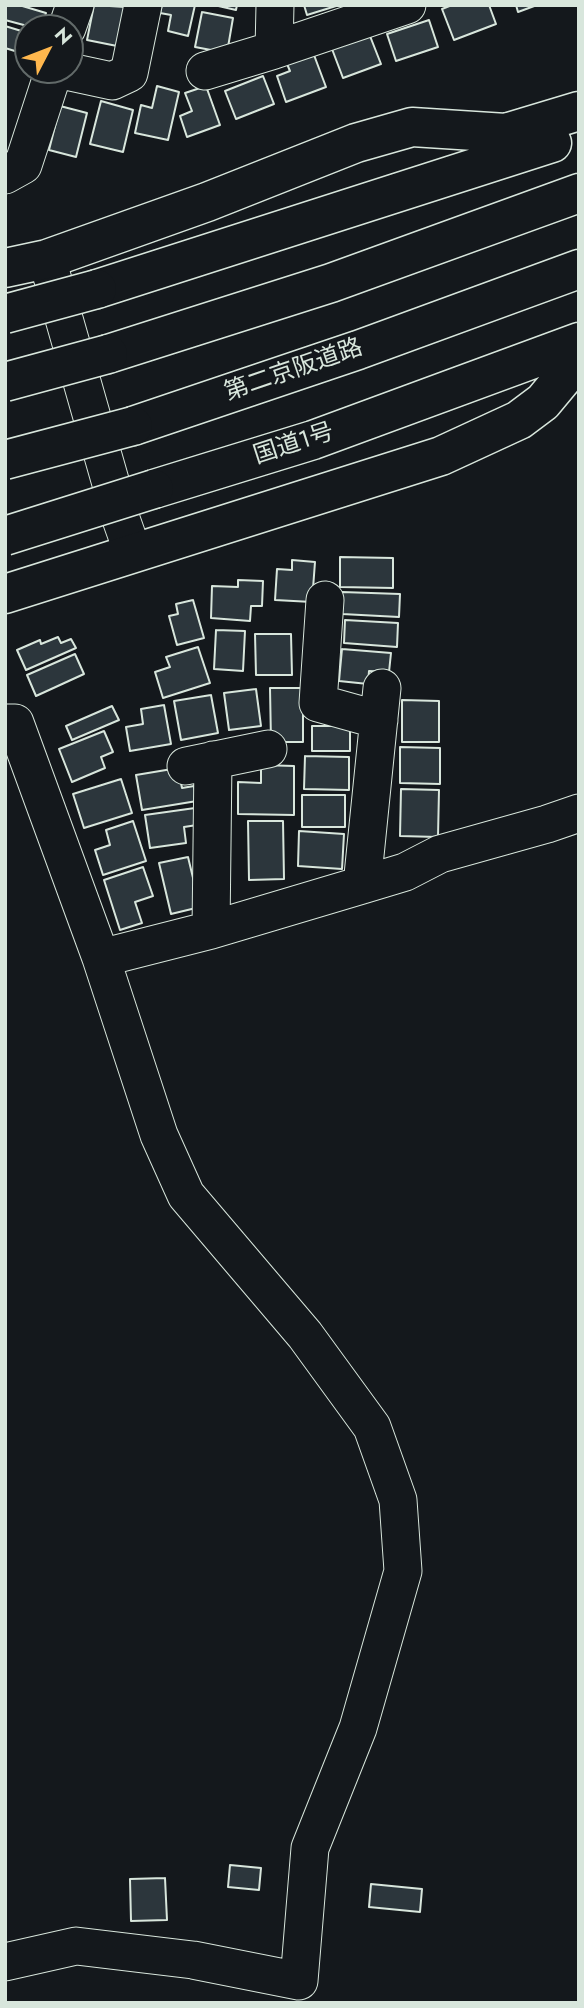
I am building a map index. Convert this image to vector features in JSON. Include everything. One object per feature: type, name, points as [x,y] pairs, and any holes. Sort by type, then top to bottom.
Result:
[{"type":"highway","points":[[5,268],[47,259],[207,202],[367,139],[412,127],[506,132],[579,111]]},
{"type":"highway","points":[[5,314],[97,289],[533,150],[579,132]]},
{"type":"highway","points":[[5,382],[108,354],[331,283],[579,193]]},
{"type":"highway","name":"第二京阪道路","points":[[5,460],[133,426],[358,350],[579,269]]},
{"type":"highway","name":"国道1号","points":[[5,536],[313,440],[579,342]]},
{"type":"highway","points":[[5,594],[442,456],[519,420],[543,402],[572,367],[579,363]]},
{"type":"street","points":[[84,75],[112,80],[129,73],[143,5]]},
{"type":"street","points":[[274,50],[275,5]]},
{"type":"street","points":[[205,71],[407,5]]},
{"type":"street","points":[[5,175],[23,165],[49,84]]},
{"type":"street","points":[[47,259],[132,553]]},
{"type":"street","points":[[325,600],[318,703],[380,704],[362,885]]},
{"type":"street","points":[[5,723],[15,723],[101,958],[159,1135],[186,1195],[305,1335],[372,1427],[398,1500],[403,1571],[358,1728],[310,1848],[299,1981],[193,1960],[76,1946],[5,1962]]},
{"type":"street","points":[[211,930],[199,763],[268,749]]},
{"type":"street","points":[[101,958],[211,930],[405,872],[440,854],[579,813]]},
{"type":"building","points":[[5,5],[19,5],[46,13],[14,14],[14,22],[5,20]]},
{"type":"building","points":[[94,5],[125,7],[117,46],[87,40]]},
{"type":"building","points":[[162,5],[195,5],[188,36],[168,31],[171,15],[160,13]]},
{"type":"building","points":[[214,5],[237,5],[236,10]]},
{"type":"building","points":[[304,5],[336,5],[336,6],[307,15]]},
{"type":"building","points":[[452,5],[489,5],[496,24],[454,40],[442,9]]},
{"type":"building","points":[[516,5],[537,5],[518,12]]},
{"type":"building","points":[[202,12],[233,18],[227,53],[195,47]]},
{"type":"building","points":[[429,20],[438,47],[396,61],[387,34]]},
{"type":"building","points":[[5,26],[14,29],[14,51],[5,48]]},
{"type":"building","points":[[370,36],[381,64],[343,78],[332,49]]},
{"type":"building","points":[[314,55],[326,87],[286,102],[277,76],[290,71],[287,64]]},
{"type":"building","points":[[263,76],[274,104],[236,119],[225,91]]},
{"type":"building","points":[[157,86],[179,92],[168,140],[135,133],[141,105],[152,108]]},
{"type":"building","points":[[206,86],[220,125],[187,137],[180,116],[192,111],[185,93]]},
{"type":"building","points":[[101,101],[133,110],[123,152],[90,144]]},
{"type":"building","points":[[60,106],[87,113],[76,157],[49,150]]},
{"type":"building","points":[[340,557],[393,558],[393,588],[340,587]]},
{"type":"building","points":[[292,560],[315,562],[312,602],[275,600],[277,569],[292,570]]},
{"type":"building","points":[[238,580],[263,581],[262,606],[251,606],[250,621],[211,618],[212,586],[238,587]]},
{"type":"building","points":[[342,592],[400,594],[399,617],[342,614]]},
{"type":"building","points":[[193,600],[204,638],[177,645],[169,616],[178,614],[176,604]]},
{"type":"building","points":[[345,620],[398,623],[397,647],[344,643]]},
{"type":"building","points":[[216,630],[245,631],[243,671],[214,669]]},
{"type":"building","points":[[255,634],[291,634],[292,675],[256,675]]},
{"type":"building","points":[[58,637],[61,643],[71,639],[76,648],[26,670],[17,650],[40,640],[41,644]]},
{"type":"building","points":[[198,647],[210,683],[163,698],[155,672],[170,667],[166,657]]},
{"type":"building","points":[[342,649],[391,653],[389,672],[369,671],[368,684],[339,681]]},
{"type":"building","points":[[75,654],[84,674],[36,696],[27,675]]},
{"type":"building","points":[[270,688],[303,688],[303,742],[271,742]]},
{"type":"building","points":[[256,689],[261,726],[229,730],[224,693]]},
{"type":"building","points":[[211,695],[218,733],[181,740],[174,701]]},
{"type":"building","points":[[402,700],[439,701],[439,742],[402,742]]},
{"type":"building","points":[[164,705],[171,744],[130,751],[126,727],[143,724],[141,709]]},
{"type":"building","points":[[112,706],[119,720],[72,740],[66,726]]},
{"type":"building","points":[[312,726],[350,726],[350,751],[312,751]]},
{"type":"building","points":[[104,731],[113,752],[101,757],[105,768],[72,782],[59,749]]},
{"type":"building","points":[[400,747],[440,748],[440,784],[400,783]]},
{"type":"building","points":[[305,756],[349,757],[349,790],[304,789]]},
{"type":"building","points":[[261,765],[294,766],[294,815],[238,814],[238,782],[261,783]]},
{"type":"building","points":[[178,768],[182,788],[194,786],[197,801],[142,810],[136,775]]},
{"type":"building","points":[[121,779],[132,813],[84,828],[73,794]]},
{"type":"building","points":[[401,789],[439,790],[438,837],[400,836]]},
{"type":"building","points":[[302,795],[345,795],[345,827],[302,827]]},
{"type":"building","points":[[195,808],[197,825],[184,827],[186,843],[150,848],[145,815]]},
{"type":"building","points":[[133,821],[146,861],[103,875],[95,850],[110,845],[106,830]]},
{"type":"building","points":[[248,821],[283,821],[284,879],[249,880]]},
{"type":"building","points":[[299,831],[344,834],[342,869],[298,866]]},
{"type":"building","points":[[188,857],[200,907],[171,914],[159,863]]},
{"type":"building","points":[[143,867],[153,896],[135,902],[142,923],[120,930],[104,880]]},
{"type":"building","points":[[230,1865],[261,1868],[259,1890],[228,1887]]},
{"type":"building","points":[[165,1878],[167,1920],[131,1921],[130,1879]]},
{"type":"building","points":[[371,1884],[422,1889],[420,1912],[369,1907]]}]
